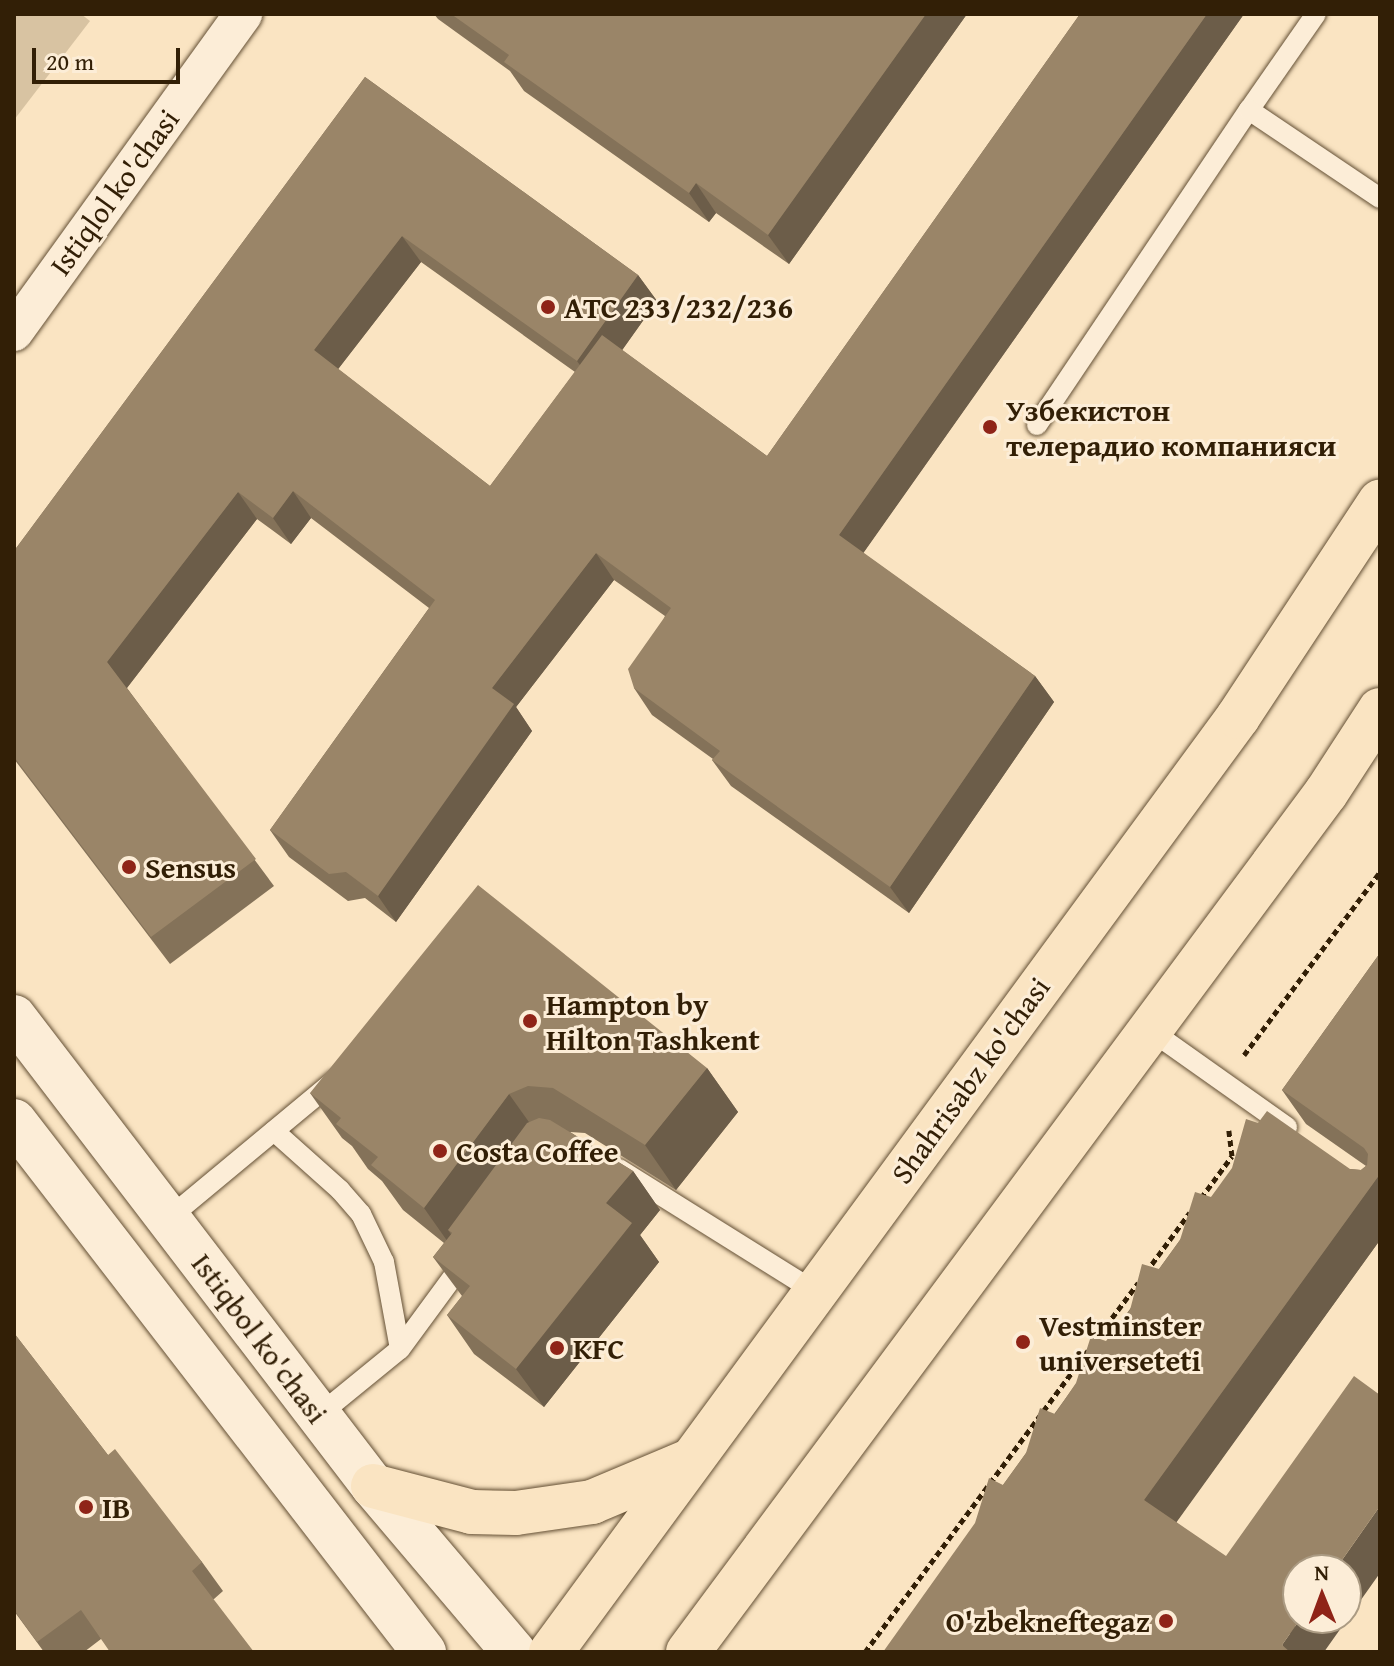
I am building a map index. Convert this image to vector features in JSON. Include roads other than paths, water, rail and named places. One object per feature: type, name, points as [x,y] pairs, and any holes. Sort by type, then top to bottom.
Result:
[{"type":"main road","name":"Shahrisabz ko'chasi","points":[[551,1652],[1238,717],[1380,502]]},
{"type":"main road","points":[[688,1652],[1326,793],[1380,710]]},
{"type":"main road","points":[[373,1486],[472,1512],[516,1513],[592,1502],[689,1461]]},
{"type":"street","name":"Istiqlol ko'chasi","points":[[14,332],[243,14]]},
{"type":"street","name":"Istiqbol ko'chasi","points":[[14,1017],[373,1486],[514,1652]]},
{"type":"street","name":"Istiqbol ko'chasi","points":[[14,1121],[424,1652]]},
{"type":"lane","points":[[1037,425],[1316,14]]},
{"type":"lane","points":[[1249,110],[1380,198]]},
{"type":"lane","points":[[1150,1030],[1302,1137]]},
{"type":"lane","points":[[169,1218],[355,1063]]},
{"type":"lane","points":[[274,1131],[340,1190],[361,1214],[384,1262],[400,1349]]},
{"type":"lane","points":[[606,1161],[814,1291]]},
{"type":"lane","points":[[319,1415],[400,1349],[482,1238]]},
{"type":"place","name":"АТС 233/232/236","points":[[548,307]]},
{"type":"place","name":"Узбекистон телерадио компанияси","points":[[990,427]]},
{"type":"place","name":"Sensus","points":[[129,867]]},
{"type":"place","name":"Hampton by Hilton Tashkent","points":[[530,1021]]},
{"type":"place","name":"Costa Coffee","points":[[440,1151]]},
{"type":"place","name":"Vestminster universeteti","points":[[1023,1342]]},
{"type":"place","name":"KFC","points":[[557,1348]]},
{"type":"place","name":"IB","points":[[86,1507]]},
{"type":"place","name":"O'zbekneftegaz","points":[[1166,1621]]}]
